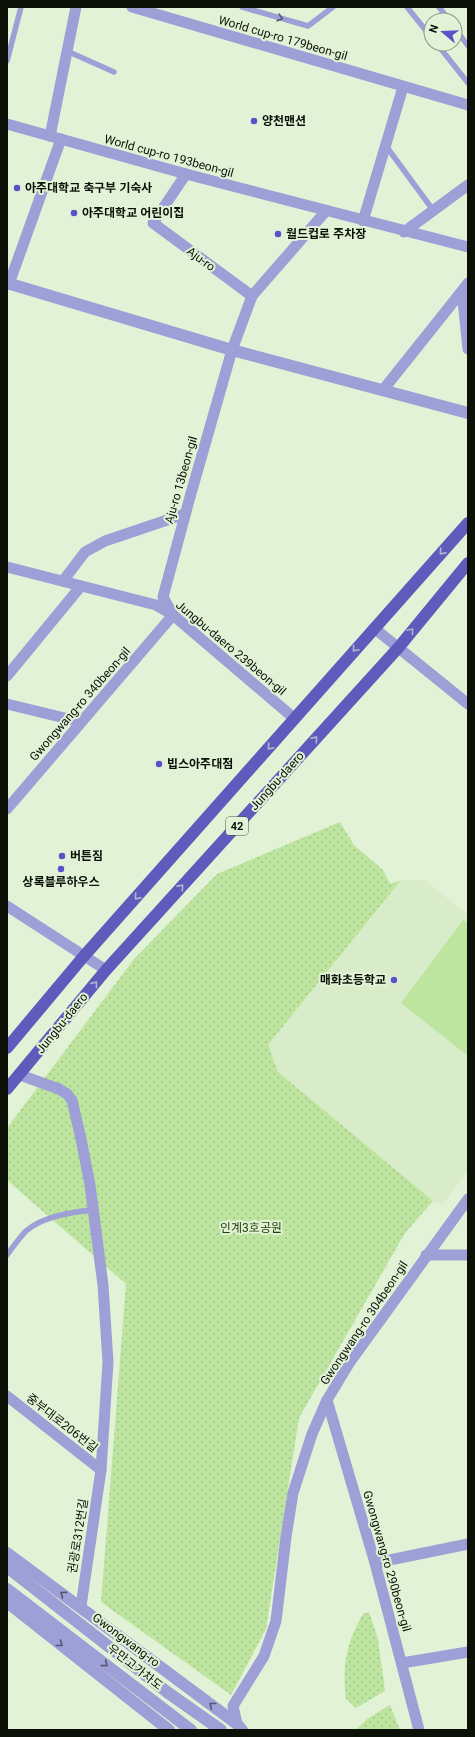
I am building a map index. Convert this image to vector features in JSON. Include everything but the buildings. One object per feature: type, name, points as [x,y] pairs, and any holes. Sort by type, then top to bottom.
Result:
[{"type":"main road","name":"42","points":[[7,1048],[84,956],[468,523]]},
{"type":"main road","name":"Jungbu-daero","points":[[7,1089],[106,970],[399,647],[468,563]]},
{"type":"street","points":[[50,136],[76,7]]},
{"type":"street","name":"World cup-ro 179beon-gil","points":[[132,7],[468,105]]},
{"type":"street","points":[[363,221],[403,87]]},
{"type":"street","name":"World cup-ro 193beon-gil","points":[[7,124],[186,174],[404,232],[468,247]]},
{"type":"street","points":[[61,139],[8,284],[232,350],[468,413]]},
{"type":"street","name":"Aju-ro","points":[[186,174],[153,223],[252,296]]},
{"type":"street","points":[[404,232],[468,185]]},
{"type":"street","points":[[232,350],[252,296],[326,211]]},
{"type":"street","points":[[383,390],[465,287]]},
{"type":"street","points":[[465,287],[468,349]]},
{"type":"street","name":"Aju-ro 13beon-gil","points":[[173,615],[163,597],[232,350]]},
{"type":"street","points":[[63,581],[85,552],[105,541],[185,514]]},
{"type":"street","name":"Jungbu-daero 239beon-gil","points":[[7,567],[156,605],[173,615],[295,719]]},
{"type":"street","points":[[7,676],[81,586]]},
{"type":"street","name":"Gwongwang-ro 340beon-gil","points":[[7,809],[173,615]]},
{"type":"street","points":[[374,628],[468,704]]},
{"type":"street","points":[[7,704],[81,722]]},
{"type":"street","points":[[7,906],[106,970]]},
{"type":"street","name":"권광로312번길","points":[[20,1075],[59,1089],[68,1094],[72,1100],[82,1139],[103,1285],[108,1362],[101,1470],[80,1606]]},
{"type":"street","name":"Gwongwang-ro 304beon-gil","points":[[240,1727],[233,1706],[264,1656],[276,1621],[286,1536],[293,1493],[312,1434],[327,1400],[350,1362],[468,1199]]},
{"type":"street","points":[[426,1256],[468,1255]]},
{"type":"street","name":"중부대로206번길","points":[[7,1396],[101,1470]]},
{"type":"street","name":"Gwongwang-ro 290beon-gil","points":[[327,1400],[376,1563],[419,1730]]},
{"type":"street","points":[[376,1563],[468,1544]]},
{"type":"street","name":"Gwongwang-ro","points":[[7,1553],[80,1606],[240,1727]]},
{"type":"street","name":"우만고가차도","points":[[7,1567],[167,1692],[221,1730]]},
{"type":"street","name":"우만고가차도","points":[[7,1589],[191,1730]]},
{"type":"street","points":[[7,1602],[169,1730]]},
{"type":"street","points":[[402,1663],[468,1652]]},
{"type":"lane","points":[[7,61],[21,7]]},
{"type":"lane","points":[[242,7],[308,26],[333,7]]},
{"type":"lane","points":[[407,7],[423,27]]},
{"type":"lane","points":[[67,51],[114,72]]},
{"type":"lane","points":[[443,52],[468,83]]},
{"type":"lane","points":[[386,145],[433,210]]},
{"type":"lane","points":[[7,1255],[27,1230],[42,1221],[76,1211],[93,1210]]},
{"type":"shaded area","name":"매화초등학교","points":[[401,880],[425,880],[468,915],[468,1171],[443,1204],[433,1201],[278,1072],[268,1045]]},
{"type":"green space","name":"인계3호공원","points":[[340,822],[354,845],[383,870],[390,884],[401,880],[268,1045],[278,1072],[433,1201],[405,1233],[299,1418],[266,1629],[231,1695],[101,1602],[126,1284],[7,1180],[7,1128],[134,959],[217,874]]},
{"type":"green space","points":[[463,920],[468,924],[468,1056],[401,1003]]},
{"type":"green space","points":[[369,1612],[378,1639],[385,1691],[356,1708],[346,1699],[345,1665],[349,1645],[357,1625],[363,1614]]},
{"type":"green space","points":[[390,1705],[400,1730],[356,1730],[367,1719]]},
{"type":"place","name":"양천맨션","points":[[254,121]]},
{"type":"place","name":"아주대학교 축구부 기숙사","points":[[17,188]]},
{"type":"place","name":"아주대학교 어린이집","points":[[74,213]]},
{"type":"place","name":"월드컵로 주차장","points":[[278,234]]},
{"type":"place","name":"빕스아주대점","points":[[159,764]]},
{"type":"place","name":"버튼짐","points":[[62,856]]},
{"type":"place","name":"상록블루하우스","points":[[61,869]]},
{"type":"place","name":"매화초등학교","points":[[394,980]]}]
